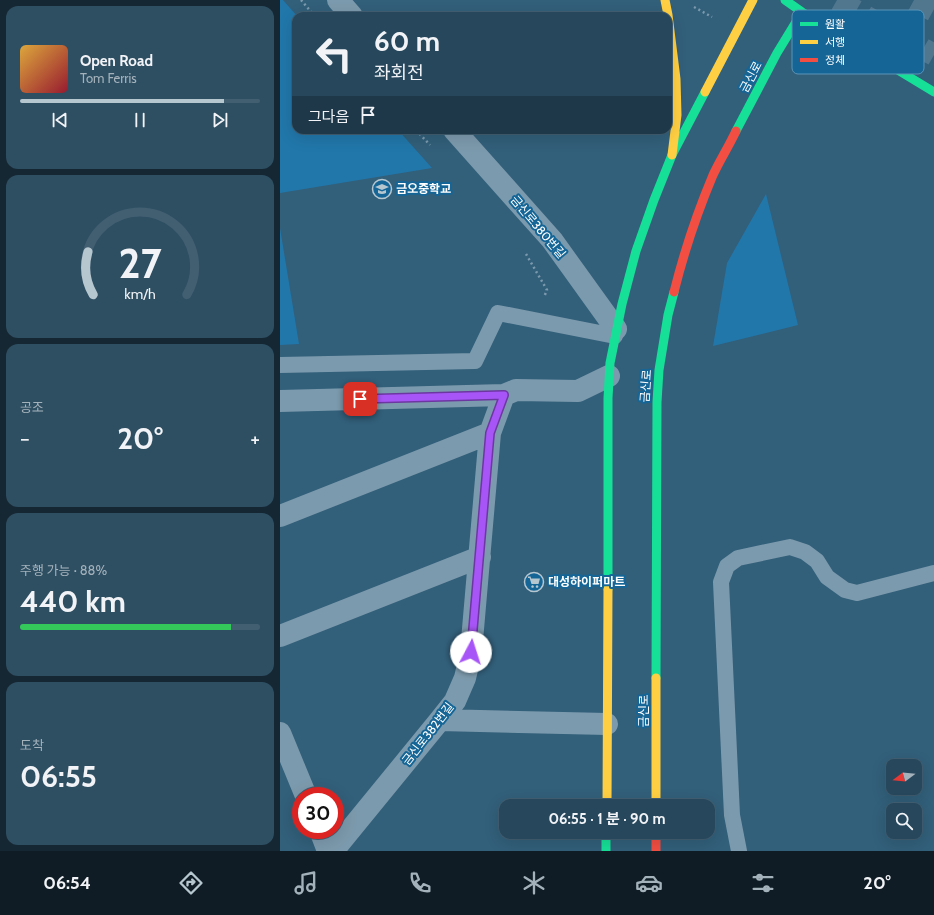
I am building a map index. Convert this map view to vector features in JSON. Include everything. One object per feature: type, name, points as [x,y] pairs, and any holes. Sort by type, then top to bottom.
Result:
[{"type":"street","points":[[338,0],[348,12]]},
{"type":"street","points":[[665,0],[667,12]]},
{"type":"street","points":[[607,799],[610,363],[622,304],[636,251],[654,200],[672,155],[753,0]]},
{"type":"street","points":[[785,0],[804,9]]},
{"type":"street","name":"금신로","points":[[656,799],[656,402],[659,370],[668,315],[680,266],[697,215],[714,174],[777,53],[792,29]]},
{"type":"street","points":[[672,47],[676,79],[677,115],[672,155]]},
{"type":"street","points":[[906,74],[934,92]]},
{"type":"street","name":"금신로380번길","points":[[458,134],[552,240],[616,333]]},
{"type":"street","points":[[280,401],[504,395],[516,390],[578,391],[609,376]]},
{"type":"street","name":"금신로382번길","points":[[333,851],[455,701],[465,678],[471,652],[490,433],[504,395]]},
{"type":"street","points":[[280,516],[490,433]]},
{"type":"street","points":[[280,636],[480,556]]},
{"type":"street","points":[[440,720],[607,724]]},
{"type":"street","points":[[280,733],[284,756],[301,787]]},
{"type":"street","points":[[323,839],[328,851]]},
{"type":"street","points":[[606,839],[606,851]]},
{"type":"street","points":[[656,839],[656,851]]},
{"type":"lane","points":[[280,365],[475,361],[498,313],[538,321],[616,333]]},
{"type":"lane","points":[[739,851],[732,815],[721,582],[727,566],[738,558],[790,547],[806,552],[817,561],[827,577],[845,590],[857,593],[934,573]]},
{"type":"path","points":[[300,0],[311,12]]},
{"type":"path","points":[[692,7],[716,19]]},
{"type":"path","points":[[420,134],[432,147]]},
{"type":"path","points":[[525,252],[546,290],[538,321]]},
{"type":"shaded area","points":[[280,0],[283,0],[294,12],[292,12],[292,134],[402,134],[432,168],[280,193]]},
{"type":"shaded area","points":[[766,194],[798,325],[713,346],[727,263]]},
{"type":"shaded area","points":[[280,228],[299,344],[280,345]]},
{"type":"tunnel","points":[[837,0],[855,10]]},
{"type":"tunnel","points":[[914,0],[934,11]]},
{"type":"tunnel","points":[[924,49],[934,55]]},
{"type":"traffic: fast","points":[[785,0],[799,10]]},
{"type":"traffic: fast","points":[[736,131],[777,53],[792,28]]},
{"type":"traffic: fast","points":[[904,74],[934,92]]},
{"type":"traffic: fast","points":[[608,589],[608,398],[610,363],[622,304],[636,251],[672,155],[705,92]]},
{"type":"traffic: fast","points":[[656,678],[657,402],[659,370],[668,315],[674,292]]},
{"type":"traffic: fast","points":[[606,839],[606,851]]},
{"type":"traffic: slow","points":[[665,0],[667,12]]},
{"type":"traffic: slow","points":[[705,92],[753,0]]},
{"type":"traffic: slow","points":[[672,47],[676,79],[677,115],[672,155]]},
{"type":"traffic: slow","points":[[607,799],[608,589]]},
{"type":"traffic: slow","points":[[656,678],[656,799]]},
{"type":"traffic: jam","points":[[674,292],[687,247],[713,175],[736,131]]},
{"type":"traffic: jam","points":[[656,839],[656,851]]},
{"type":"place","name":"금오중학교","points":[[382,189]]},
{"type":"place","name":"대성하이퍼마트","points":[[534,582]]},
{"type":"route","points":[[360,399],[504,395],[490,433],[471,652]]}]
